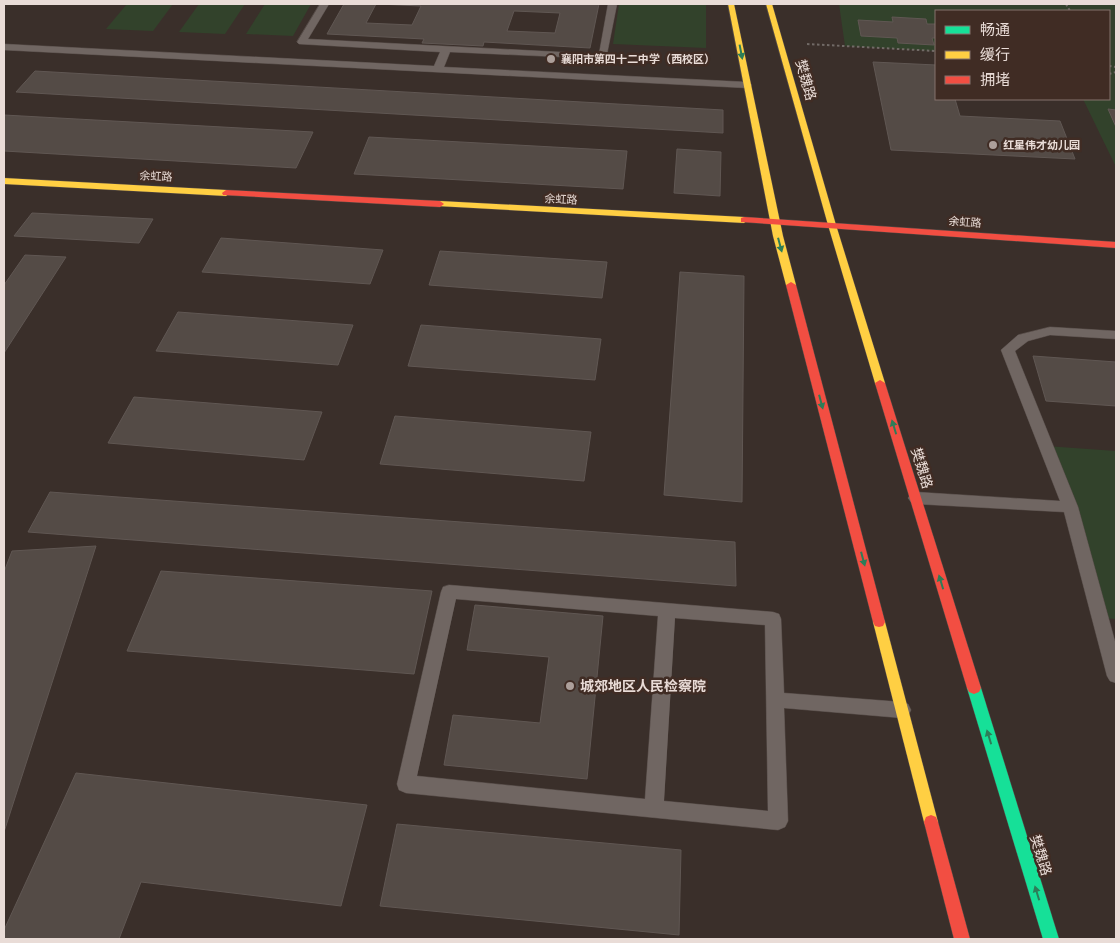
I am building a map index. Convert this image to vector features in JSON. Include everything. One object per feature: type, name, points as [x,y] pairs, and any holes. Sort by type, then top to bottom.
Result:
[{"type":"street","points":[[732,4],[775,223],[962,939]]},
{"type":"street","name":"樊魏路","points":[[769,4],[832,225],[1051,939]]},
{"type":"street","name":"余虹路","points":[[4,180],[832,225],[1116,245]]},
{"type":"lane","points":[[324,4],[302,42],[603,57],[613,4]]},
{"type":"lane","points":[[4,47],[748,85]]},
{"type":"lane","points":[[438,69],[446,49]]},
{"type":"lane","points":[[1116,335],[1050,331],[1023,338],[1008,350],[1070,507],[1116,676]]},
{"type":"lane","points":[[916,498],[1070,507]]},
{"type":"lane","points":[[449,592],[773,619],[775,700],[778,821],[406,784],[449,592]]},
{"type":"lane","points":[[654,808],[667,610]]},
{"type":"lane","points":[[775,700],[902,710]]},
{"type":"path","points":[[780,43],[935,51]]},
{"type":"green space","points":[[127,4],[173,4],[153,31],[106,29]]},
{"type":"green space","points":[[199,4],[245,4],[225,34],[179,32]]},
{"type":"green space","points":[[265,4],[311,4],[293,36],[246,34]]},
{"type":"green space","points":[[619,4],[706,4],[706,48],[613,44]]},
{"type":"green space","points":[[839,4],[1116,4],[1116,167],[1083,100],[1110,100],[1110,10],[935,10],[935,51],[845,46]]},
{"type":"green space","points":[[1046,446],[1116,451],[1116,619],[1100,618]]},
{"type":"building","points":[[344,4],[376,4],[366,23],[412,25],[421,6],[378,4],[599,4],[590,48],[484,42],[483,46],[422,43],[424,39],[327,34]],"holes":[[[514,11],[560,13],[555,33],[507,31]]]},
{"type":"building","points":[[892,17],[926,19],[927,24],[935,24],[935,38],[932,38],[934,45],[898,43],[897,38],[861,36],[858,20],[893,22]]},
{"type":"building","points":[[873,62],[935,65],[935,100],[955,100],[960,116],[1060,121],[1075,159],[891,150]]},
{"type":"building","points":[[35,71],[723,110],[723,133],[16,92]]},
{"type":"building","points":[[1108,109],[1116,110],[1116,127]]},
{"type":"building","points":[[4,115],[313,132],[296,168],[4,151]]},
{"type":"building","points":[[369,137],[627,151],[623,189],[354,174]]},
{"type":"building","points":[[677,149],[721,152],[720,196],[674,193]]},
{"type":"building","points":[[32,213],[153,219],[139,243],[14,236]]},
{"type":"building","points":[[221,238],[383,250],[370,284],[202,272]]},
{"type":"building","points":[[440,251],[607,262],[602,298],[429,285]]},
{"type":"building","points":[[25,255],[66,257],[4,353],[4,285]]},
{"type":"building","points":[[680,272],[744,276],[742,502],[664,495]]},
{"type":"building","points":[[178,312],[353,325],[338,365],[156,351]]},
{"type":"building","points":[[421,325],[601,339],[595,380],[408,366]]},
{"type":"building","points":[[1033,356],[1116,362],[1116,406],[1046,401]]},
{"type":"building","points":[[134,397],[322,412],[304,460],[108,443]]},
{"type":"building","points":[[395,416],[591,432],[584,481],[380,464]]},
{"type":"building","points":[[50,492],[735,542],[736,586],[28,532]]},
{"type":"building","points":[[96,546],[4,832],[4,572],[12,551]]},
{"type":"building","points":[[161,571],[432,591],[414,674],[127,651]]},
{"type":"building","name":"城郊地区人民检察院","points":[[475,605],[603,616],[587,779],[444,765],[453,715],[540,723],[549,657],[467,650]]},
{"type":"building","points":[[76,773],[367,805],[341,906],[141,882],[119,939],[4,939],[4,930]]},
{"type":"building","points":[[397,824],[681,850],[679,935],[380,906]]},
{"type":"traffic: fast","points":[[974,688],[1051,939]]},
{"type":"traffic: slow","points":[[731,4],[778,236],[791,285]]},
{"type":"traffic: slow","points":[[769,4],[832,225],[880,383]]},
{"type":"traffic: slow","points":[[4,181],[226,193]]},
{"type":"traffic: slow","points":[[440,204],[744,220]]},
{"type":"traffic: slow","points":[[879,622],[931,822]]},
{"type":"traffic: jam","points":[[226,193],[440,204]]},
{"type":"traffic: jam","points":[[744,220],[1116,245]]},
{"type":"traffic: jam","points":[[791,285],[879,622]]},
{"type":"traffic: jam","points":[[880,383],[974,688]]},
{"type":"traffic: jam","points":[[931,822],[962,939]]},
{"type":"place","name":"襄阳市第四十二中学（西校区）","points":[[551,59]]},
{"type":"place","name":"红星伟才幼儿园","points":[[993,145]]},
{"type":"place","name":"城郊地区人民检察院","points":[[570,686]]}]
